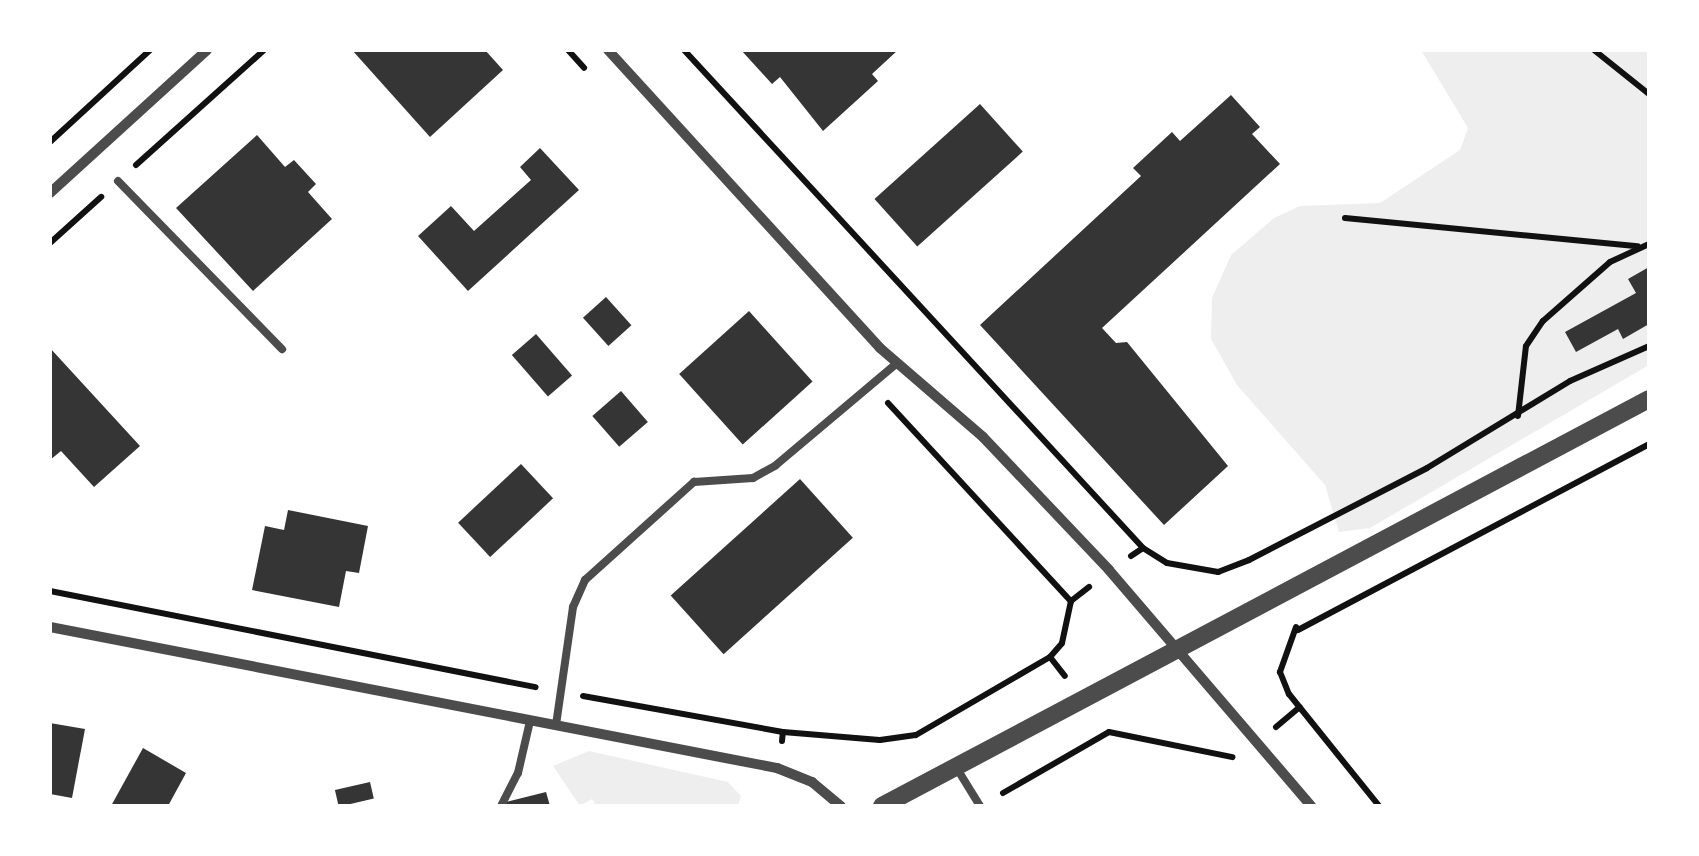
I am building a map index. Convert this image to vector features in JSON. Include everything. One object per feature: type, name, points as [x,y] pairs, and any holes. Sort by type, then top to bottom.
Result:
[{"type":"street","points":[[50,193],[207,50]]},
{"type":"street","points":[[608,50],[896,364],[983,437],[1109,570],[1311,806]]},
{"type":"street","points":[[882,806],[1649,399]]},
{"type":"street","points":[[50,627],[778,768],[812,782],[841,806]]},
{"type":"lane","points":[[118,181],[282,349]]},
{"type":"lane","points":[[556,726],[573,607],[585,580],[694,482],[753,478],[776,465],[896,364]]},
{"type":"lane","points":[[501,806],[518,773],[530,720]]},
{"type":"lane","points":[[956,766],[980,806]]},
{"type":"path","points":[[50,142],[150,50]]},
{"type":"path","points":[[50,243],[264,50]]},
{"type":"path","points":[[684,50],[1143,548],[1198,572],[1249,560],[1518,416],[1570,382],[1649,346]]},
{"type":"path","points":[[1594,50],[1649,94]]},
{"type":"path","points":[[1345,218],[1649,244]]},
{"type":"path","points":[[1518,416],[1526,346],[1542,321],[1574,289],[1638,246]]},
{"type":"path","points":[[1379,806],[1289,694],[1280,672],[1298,630],[1649,444]]},
{"type":"path","points":[[50,592],[783,732],[880,740],[916,735],[1050,657],[1062,643],[1071,601],[1143,548]]},
{"type":"path","points":[[1249,560],[1298,630]]},
{"type":"path","points":[[778,768],[783,732]]},
{"type":"path","points":[[980,806],[1109,732],[1235,758]]},
{"type":"shaded area","points":[[1421,50],[1649,50],[1649,365],[1370,528],[1339,532],[1325,485],[1237,385],[1211,339],[1212,298],[1231,255],[1274,218],[1300,206],[1380,203],[1460,150],[1468,128]]},
{"type":"shaded area","points":[[589,751],[728,782],[741,796],[738,806],[596,806],[592,799],[580,806],[553,766]]},
{"type":"building","points":[[352,50],[485,50],[503,70],[430,137]]},
{"type":"building","points":[[741,50],[898,50],[872,74],[878,81],[823,131],[780,77],[772,84]]},
{"type":"building","points":[[1231,95],[1260,127],[1252,134],[1280,164],[1102,328],[1116,343],[1127,342],[1228,466],[1164,525],[980,325],[1141,176],[1133,168],[1172,132],[1180,141]]},
{"type":"building","points":[[980,104],[1023,152],[917,247],[874,199]]},
{"type":"building","points":[[257,135],[285,167],[294,160],[316,184],[308,192],[332,219],[253,291],[176,208]]},
{"type":"building","points":[[540,148],[579,190],[468,291],[418,236],[451,206],[474,231],[531,180],[520,167]]},
{"type":"building","points":[[1649,267],[1649,324],[1623,339],[1618,329],[1576,352],[1565,332],[1636,293],[1628,279]]},
{"type":"building","points":[[606,297],[631,325],[608,346],[583,318]]},
{"type":"building","points":[[749,311],[813,382],[743,444],[679,374]]},
{"type":"building","points":[[536,334],[572,376],[548,397],[512,355]]},
{"type":"building","points":[[50,348],[140,446],[94,487],[61,451],[50,460]]},
{"type":"building","points":[[621,391],[648,422],[619,447],[592,416]]},
{"type":"building","points":[[521,464],[553,498],[490,557],[458,523]]},
{"type":"building","points":[[800,479],[853,538],[724,654],[671,595]]},
{"type":"building","points":[[288,510],[368,526],[359,573],[346,571],[339,607],[252,590],[265,526],[284,530]]},
{"type":"building","points":[[50,723],[85,729],[72,798],[50,794]]},
{"type":"building","points":[[143,748],[186,773],[168,806],[111,806]]},
{"type":"building","points":[[370,782],[374,799],[339,806],[335,790]]},
{"type":"building","points":[[546,792],[550,806],[494,806],[494,805]]}]
